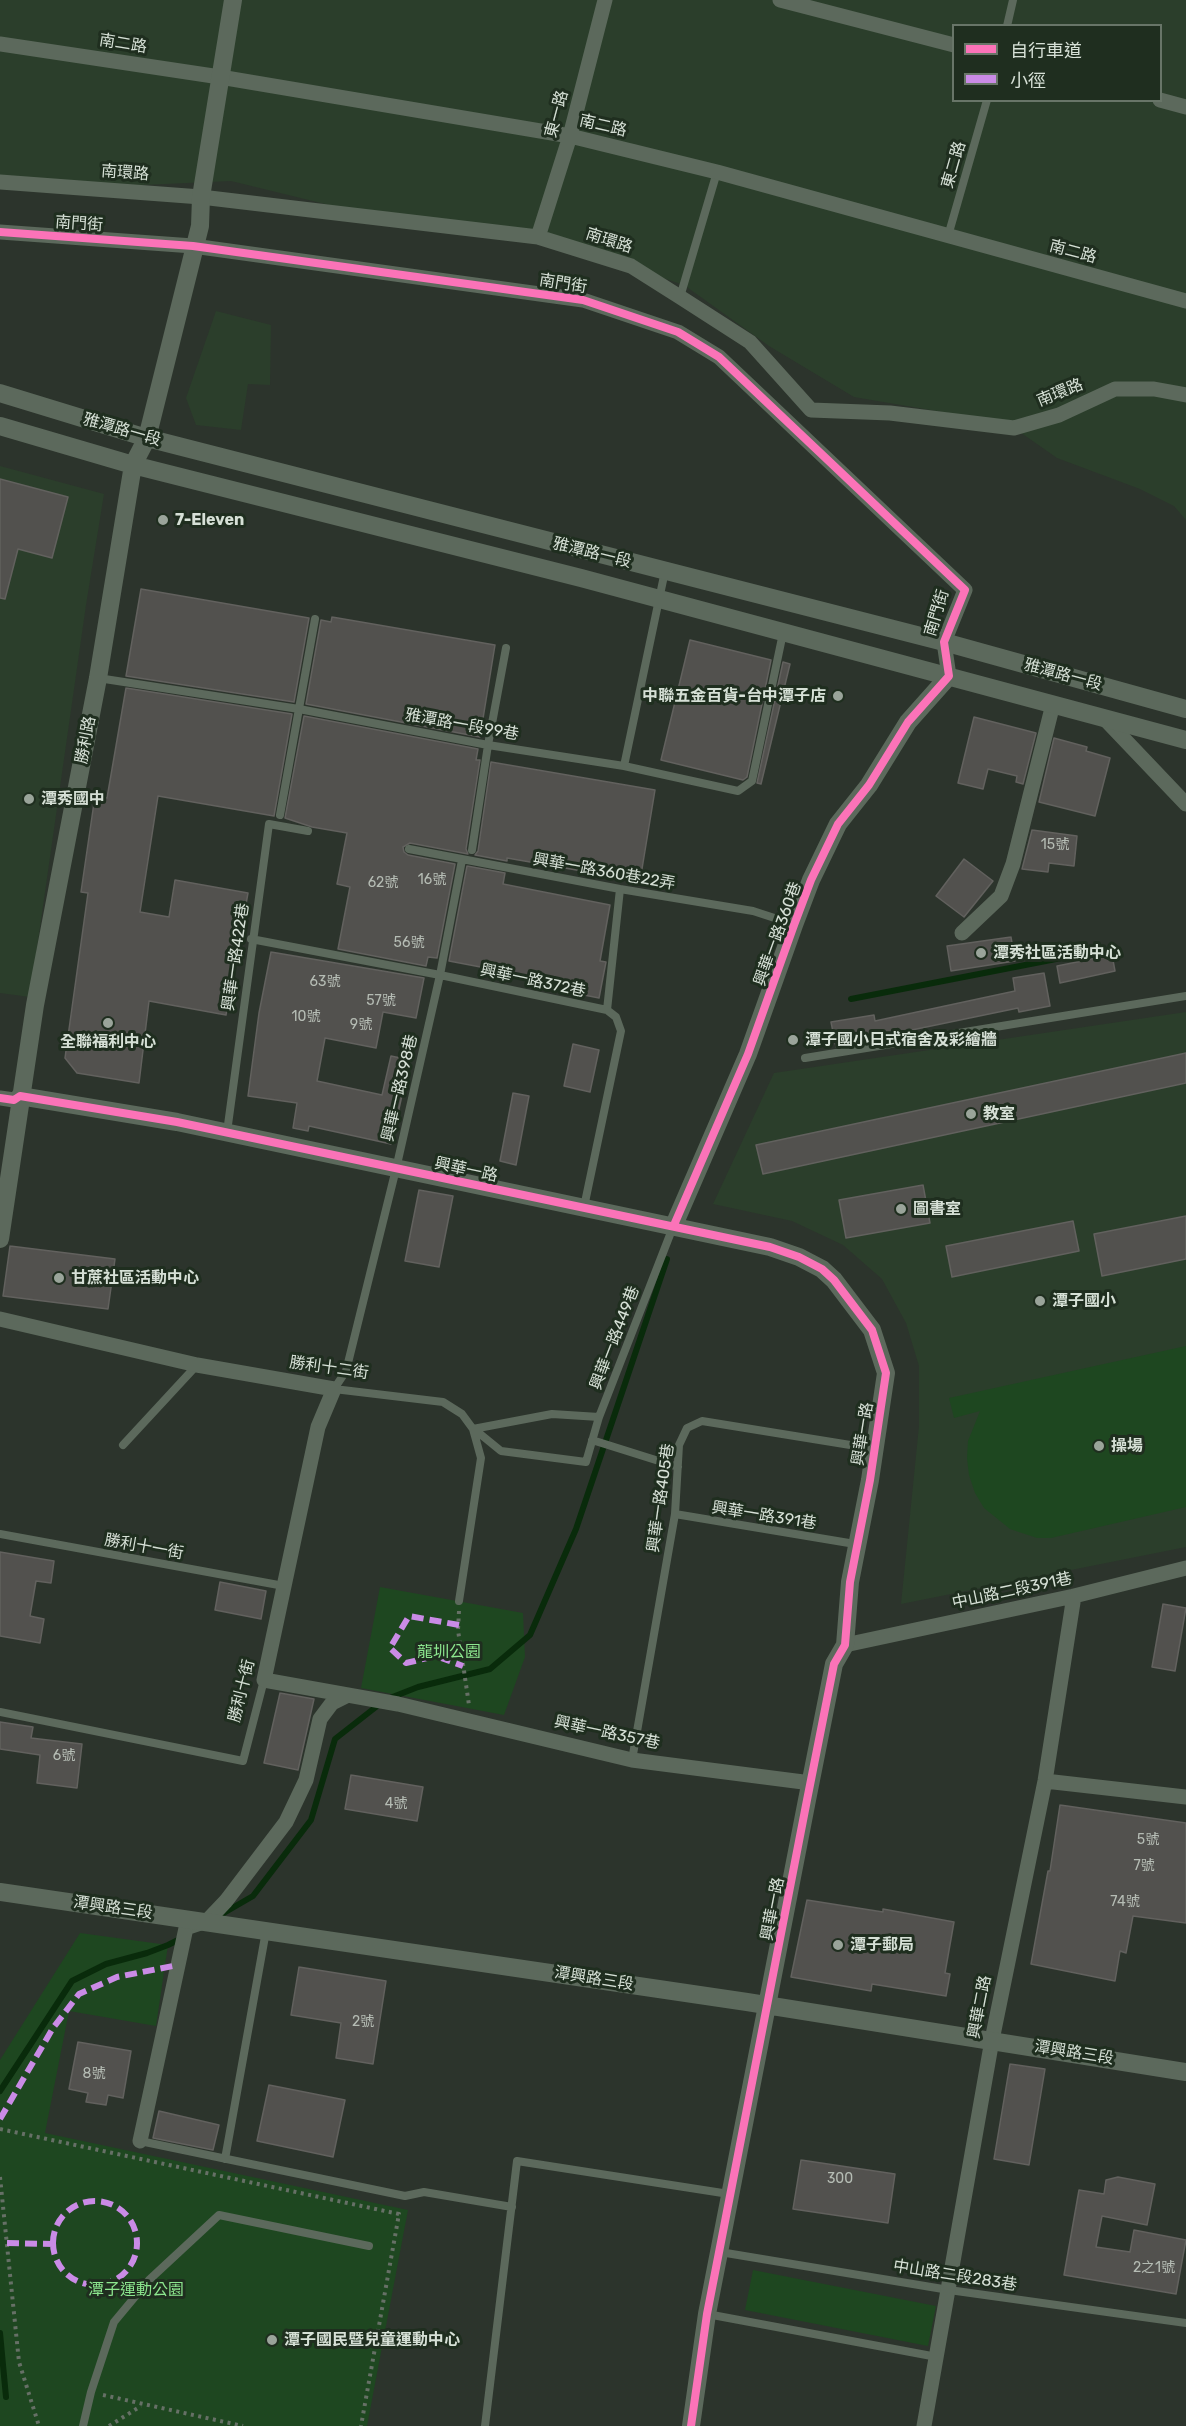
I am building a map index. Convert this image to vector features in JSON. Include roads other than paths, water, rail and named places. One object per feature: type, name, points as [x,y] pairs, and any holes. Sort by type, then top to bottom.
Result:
[{"type":"street","name":"勝利路","points":[[0,1239],[35,1005],[98,678],[133,465],[147,438],[193,246],[200,226],[201,197],[233,0]]},
{"type":"street","name":"東一路","points":[[538,237],[570,136],[605,0]]},
{"type":"street","points":[[780,0],[952,44]]},
{"type":"street","name":"南二路","points":[[0,44],[220,77],[570,136],[717,172],[1186,301]]},
{"type":"street","points":[[1162,100],[1186,107]]},
{"type":"street","name":"南環路","points":[[0,182],[201,197],[538,237],[631,266],[680,297],[750,342],[811,410],[890,413],[1014,428],[1059,415],[1115,389],[1154,389],[1186,395]]},
{"type":"street","name":"南門街","points":[[0,232],[193,246],[583,300],[678,332],[719,357],[965,590],[944,642],[949,676]]},
{"type":"street","name":"雅潭路一段","points":[[0,393],[147,438],[944,642],[1186,709]]},
{"type":"street","name":"雅潭路一段","points":[[0,426],[133,465],[658,599],[1186,741]]},
{"type":"street","name":"興華一路360巷","points":[[674,1226],[748,1054],[811,880],[838,824],[869,785],[908,722],[949,676]]},
{"type":"street","points":[[962,933],[1001,896],[1013,864],[1053,704]]},
{"type":"street","points":[[1104,718],[1186,804]]},
{"type":"street","points":[[0,1098],[14,1100],[20,1096]]},
{"type":"street","name":"興華一路","points":[[20,1096],[177,1122],[674,1226],[711,1236],[770,1246],[822,1269],[834,1280],[872,1330],[886,1373],[850,1582],[845,1645],[834,1664],[707,2314],[691,2426]]},
{"type":"street","name":"勝利十二街","points":[[0,1319],[197,1365],[334,1389]]},
{"type":"street","name":"勝利十街","points":[[264,1680],[318,1427],[334,1389]]},
{"type":"street","name":"中山路二段391巷","points":[[845,1645],[1074,1596],[1186,1568]]},
{"type":"street","name":"興華二路","points":[[924,2426],[992,2040],[1045,1781],[1074,1596]]},
{"type":"street","points":[[264,1680],[348,1695]]},
{"type":"street","points":[[140,2141],[186,1928],[214,1922],[226,1900],[285,1822],[306,1780],[320,1719],[332,1703],[348,1695]]},
{"type":"street","name":"興華一路357巷","points":[[348,1695],[398,1704],[632,1760],[811,1782]]},
{"type":"street","points":[[1045,1781],[1186,1797]]},
{"type":"street","name":"潭興路三段","points":[[0,1892],[266,1929],[768,2005],[1186,2072]]},
{"type":"lane","points":[[1007,24],[1013,0]]},
{"type":"lane","name":"東二路","points":[[948,236],[986,102]]},
{"type":"lane","points":[[680,297],[717,172]]},
{"type":"lane","points":[[624,766],[665,571]]},
{"type":"lane","points":[[280,814],[315,618]]},
{"type":"lane","name":"雅潭路一段99巷","points":[[98,678],[624,766],[738,791],[752,780],[783,632]]},
{"type":"lane","points":[[472,850],[488,744],[506,648]]},
{"type":"lane","name":"興華一路422巷","points":[[226,1134],[268,824],[308,831]]},
{"type":"lane","name":"興華一路360巷22弄","points":[[409,849],[620,889],[753,911],[794,925]]},
{"type":"lane","name":"興華一路398巷","points":[[334,1389],[346,1371],[396,1169],[440,975],[462,860]]},
{"type":"lane","points":[[584,1207],[621,1031],[616,1017],[607,1010],[620,889]]},
{"type":"lane","name":"興華一路372巷","points":[[251,939],[607,1010]]},
{"type":"lane","points":[[805,1058],[1186,996]]},
{"type":"lane","name":"興華一路449巷","points":[[473,1429],[501,1452],[586,1462],[596,1442],[599,1417],[674,1226]]},
{"type":"lane","points":[[123,1445],[197,1365]]},
{"type":"lane","name":"勝利十二街","points":[[334,1389],[443,1402],[462,1414],[473,1429],[481,1458],[459,1601]]},
{"type":"lane","points":[[473,1429],[552,1414],[599,1417]]},
{"type":"lane","name":"興華一路405巷","points":[[632,1760],[675,1514],[680,1445],[687,1428],[702,1421],[874,1449]]},
{"type":"lane","points":[[596,1442],[678,1467]]},
{"type":"lane","name":"興華一路391巷","points":[[675,1514],[849,1544]]},
{"type":"lane","name":"勝利十一街","points":[[0,1534],[284,1586]]},
{"type":"lane","name":"勝利十街","points":[[0,1712],[243,1761],[264,1680]]},
{"type":"lane","points":[[225,2160],[266,1929]]},
{"type":"lane","points":[[140,2141],[405,2196],[424,2193],[512,2207]]},
{"type":"lane","points":[[485,2426],[517,2161],[731,2195]]},
{"type":"lane","points":[[83,2426],[91,2392],[114,2322],[149,2280],[219,2215],[369,2246]]},
{"type":"lane","name":"中山路二段283巷","points":[[720,2252],[949,2290],[1186,2323]]},
{"type":"lane","points":[[707,2314],[937,2357]]},
{"type":"waterway","points":[[851,999],[1102,950]]},
{"type":"waterway","points":[[390,1698],[418,1687],[490,1669],[530,1635],[576,1529],[667,1259]]},
{"type":"waterway","points":[[222,1914],[253,1896],[311,1820],[335,1739],[381,1703]]},
{"type":"waterway","points":[[0,2091],[72,1981],[106,1964],[147,1953],[182,1938]]},
{"type":"waterway","points":[[0,2333],[6,2397]]},
{"type":"place","name":"7-Eleven","points":[[163,520]]},
{"type":"place","name":"中聯五金百貨-台中潭子店","points":[[838,696]]},
{"type":"place","name":"潭秀國中","points":[[29,799]]},
{"type":"place","name":"潭秀社區活動中心","points":[[981,953]]},
{"type":"place","name":"全聯福利中心","points":[[108,1023]]},
{"type":"place","name":"潭子國小日式宿舍及彩繪牆","points":[[793,1040]]},
{"type":"place","name":"教室","points":[[971,1114]]},
{"type":"place","name":"圖書室","points":[[901,1209]]},
{"type":"place","name":"甘蔗社區活動中心","points":[[59,1278]]},
{"type":"place","name":"潭子國小","points":[[1040,1301]]},
{"type":"place","name":"操場","points":[[1099,1446]]},
{"type":"place","name":"潭子郵局","points":[[838,1945]]},
{"type":"place","name":"潭子國民暨兒童運動中心","points":[[272,2340]]},
{"type":"park label","name":"龍圳公園","points":[[449,1652]]},
{"type":"park label","name":"潭子運動公園","points":[[136,2290]]}]
